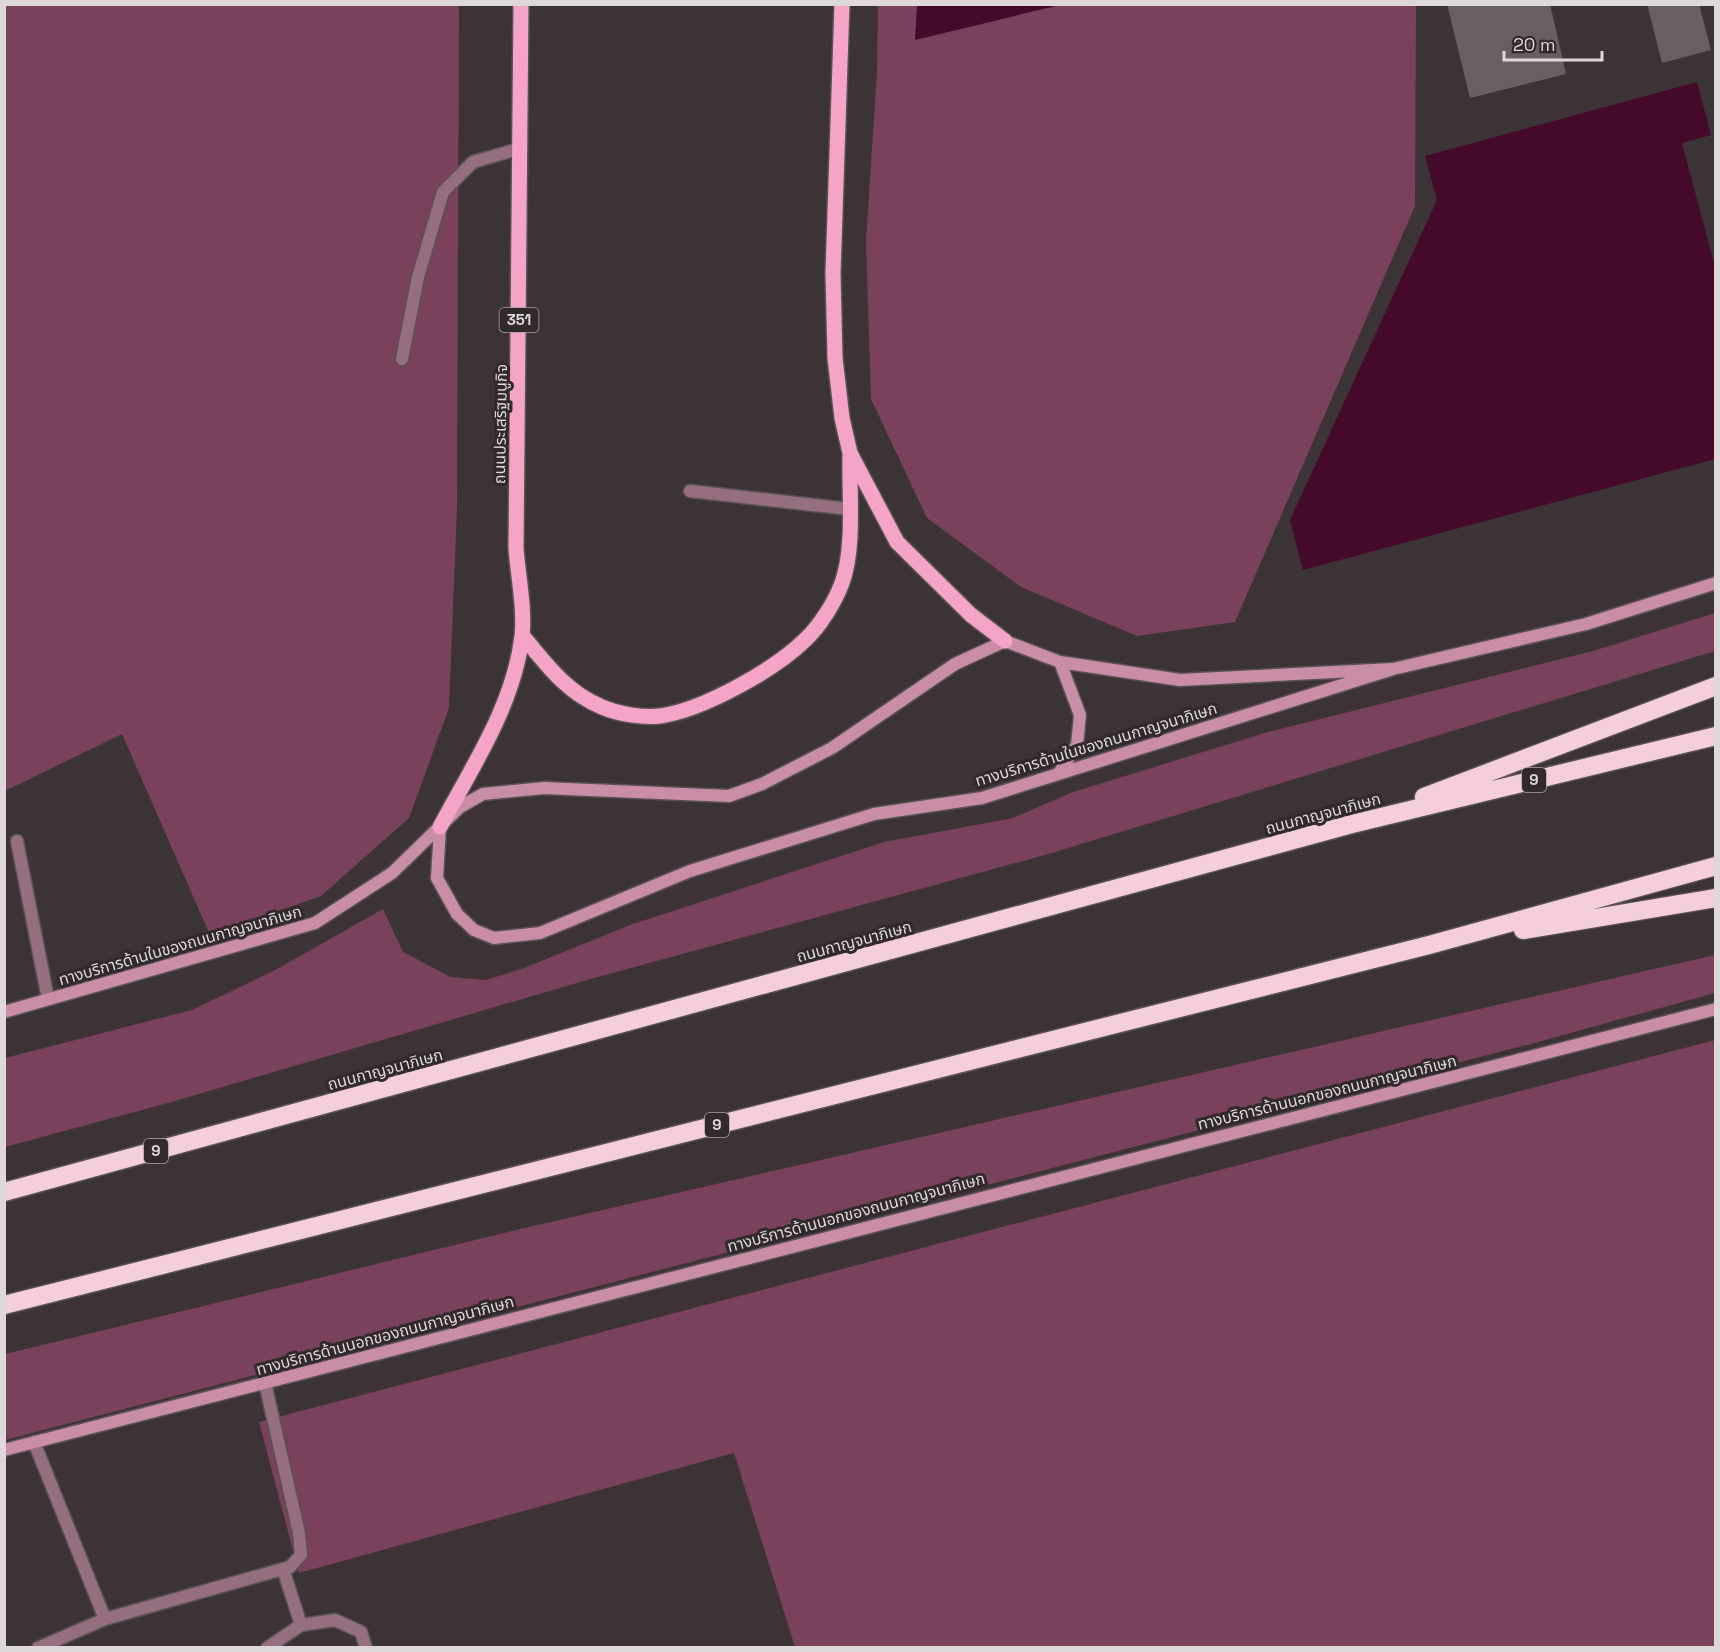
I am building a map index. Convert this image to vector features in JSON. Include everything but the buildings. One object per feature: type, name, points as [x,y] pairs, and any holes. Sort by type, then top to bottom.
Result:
[{"type":"highway","points":[[1352,824],[1716,686]]},
{"type":"highway","name":"ถนนกาญจนาภิเษก","points":[[4,1192],[1352,824],[1716,736]]},
{"type":"highway","name":"9","points":[[4,1305],[1429,945],[1716,866]]},
{"type":"highway","points":[[1429,945],[1716,898]]},
{"type":"main road","name":"ถนนประเสริฐมนูกิจ","points":[[440,826],[491,731],[509,689],[522,635],[516,548],[521,4]]},
{"type":"main road","points":[[522,635],[561,683],[603,708],[631,714],[660,716],[712,700],[759,674],[805,640],[825,615],[842,585],[848,561],[850,453],[842,418],[835,358],[833,284],[842,4]]},
{"type":"main road","points":[[850,453],[897,542],[971,615],[1005,641]]},
{"type":"main road","name":"ทางบริการด้านในของถนนกาญจนาภิเษก","points":[[440,826],[437,878],[457,914],[474,930],[494,938],[540,933],[690,871],[874,814],[982,798],[1392,669],[1586,624],[1716,583]]},
{"type":"main road","name":"ทางบริการด้านในของถนนกาญจนาภิเษก","points":[[4,1012],[315,923],[392,873],[460,807],[483,794],[514,789],[544,788],[729,796],[762,784],[832,748],[955,664],[1005,641],[1060,662],[1180,680],[1392,669]]},
{"type":"main road","points":[[1059,773],[1077,745],[1080,715],[1060,662]]},
{"type":"main road","name":"ทางบริการด้านนอกของถนนกาญจนาภิเษก","points":[[4,1450],[1716,1009]]},
{"type":"lane","points":[[402,359],[418,277],[443,192],[473,162],[521,148]]},
{"type":"lane","points":[[690,491],[849,509]]},
{"type":"lane","points":[[17,841],[48,999]]},
{"type":"lane","points":[[38,1647],[105,1618],[290,1567],[301,1555],[299,1533],[266,1383]]},
{"type":"lane","points":[[34,1442],[105,1618]]},
{"type":"lane","points":[[283,1569],[301,1625]]},
{"type":"lane","points":[[267,1647],[301,1625],[335,1620],[361,1632],[366,1647]]},
{"type":"shaded area","points":[[917,4],[1060,5],[915,40]]},
{"type":"shaded area","points":[[5,5],[459,5],[457,508],[449,708],[409,818],[321,896],[210,935],[122,734],[5,791]]},
{"type":"shaded area","points":[[878,5],[1416,5],[1415,206],[1235,622],[1137,636],[1021,587],[927,518],[871,399],[866,242],[877,71]]},
{"type":"shaded area","points":[[1697,82],[1711,135],[1682,143],[1715,267],[1715,459],[1303,570],[1290,520],[1437,200],[1425,156]]},
{"type":"shaded area","points":[[1715,613],[1715,651],[1045,855],[587,980],[168,1103],[5,1147],[5,1058],[192,1010],[277,969],[383,909],[403,952],[451,977],[486,980],[524,968],[630,925],[884,842],[1013,818],[1070,793],[1268,732],[1593,651]]},
{"type":"shaded area","points":[[1715,955],[1715,993],[1538,1042],[5,1440],[5,1354],[533,1226]]},
{"type":"shaded area","points":[[1715,1040],[1715,1647],[795,1647],[734,1453],[299,1573],[259,1422]]}]
